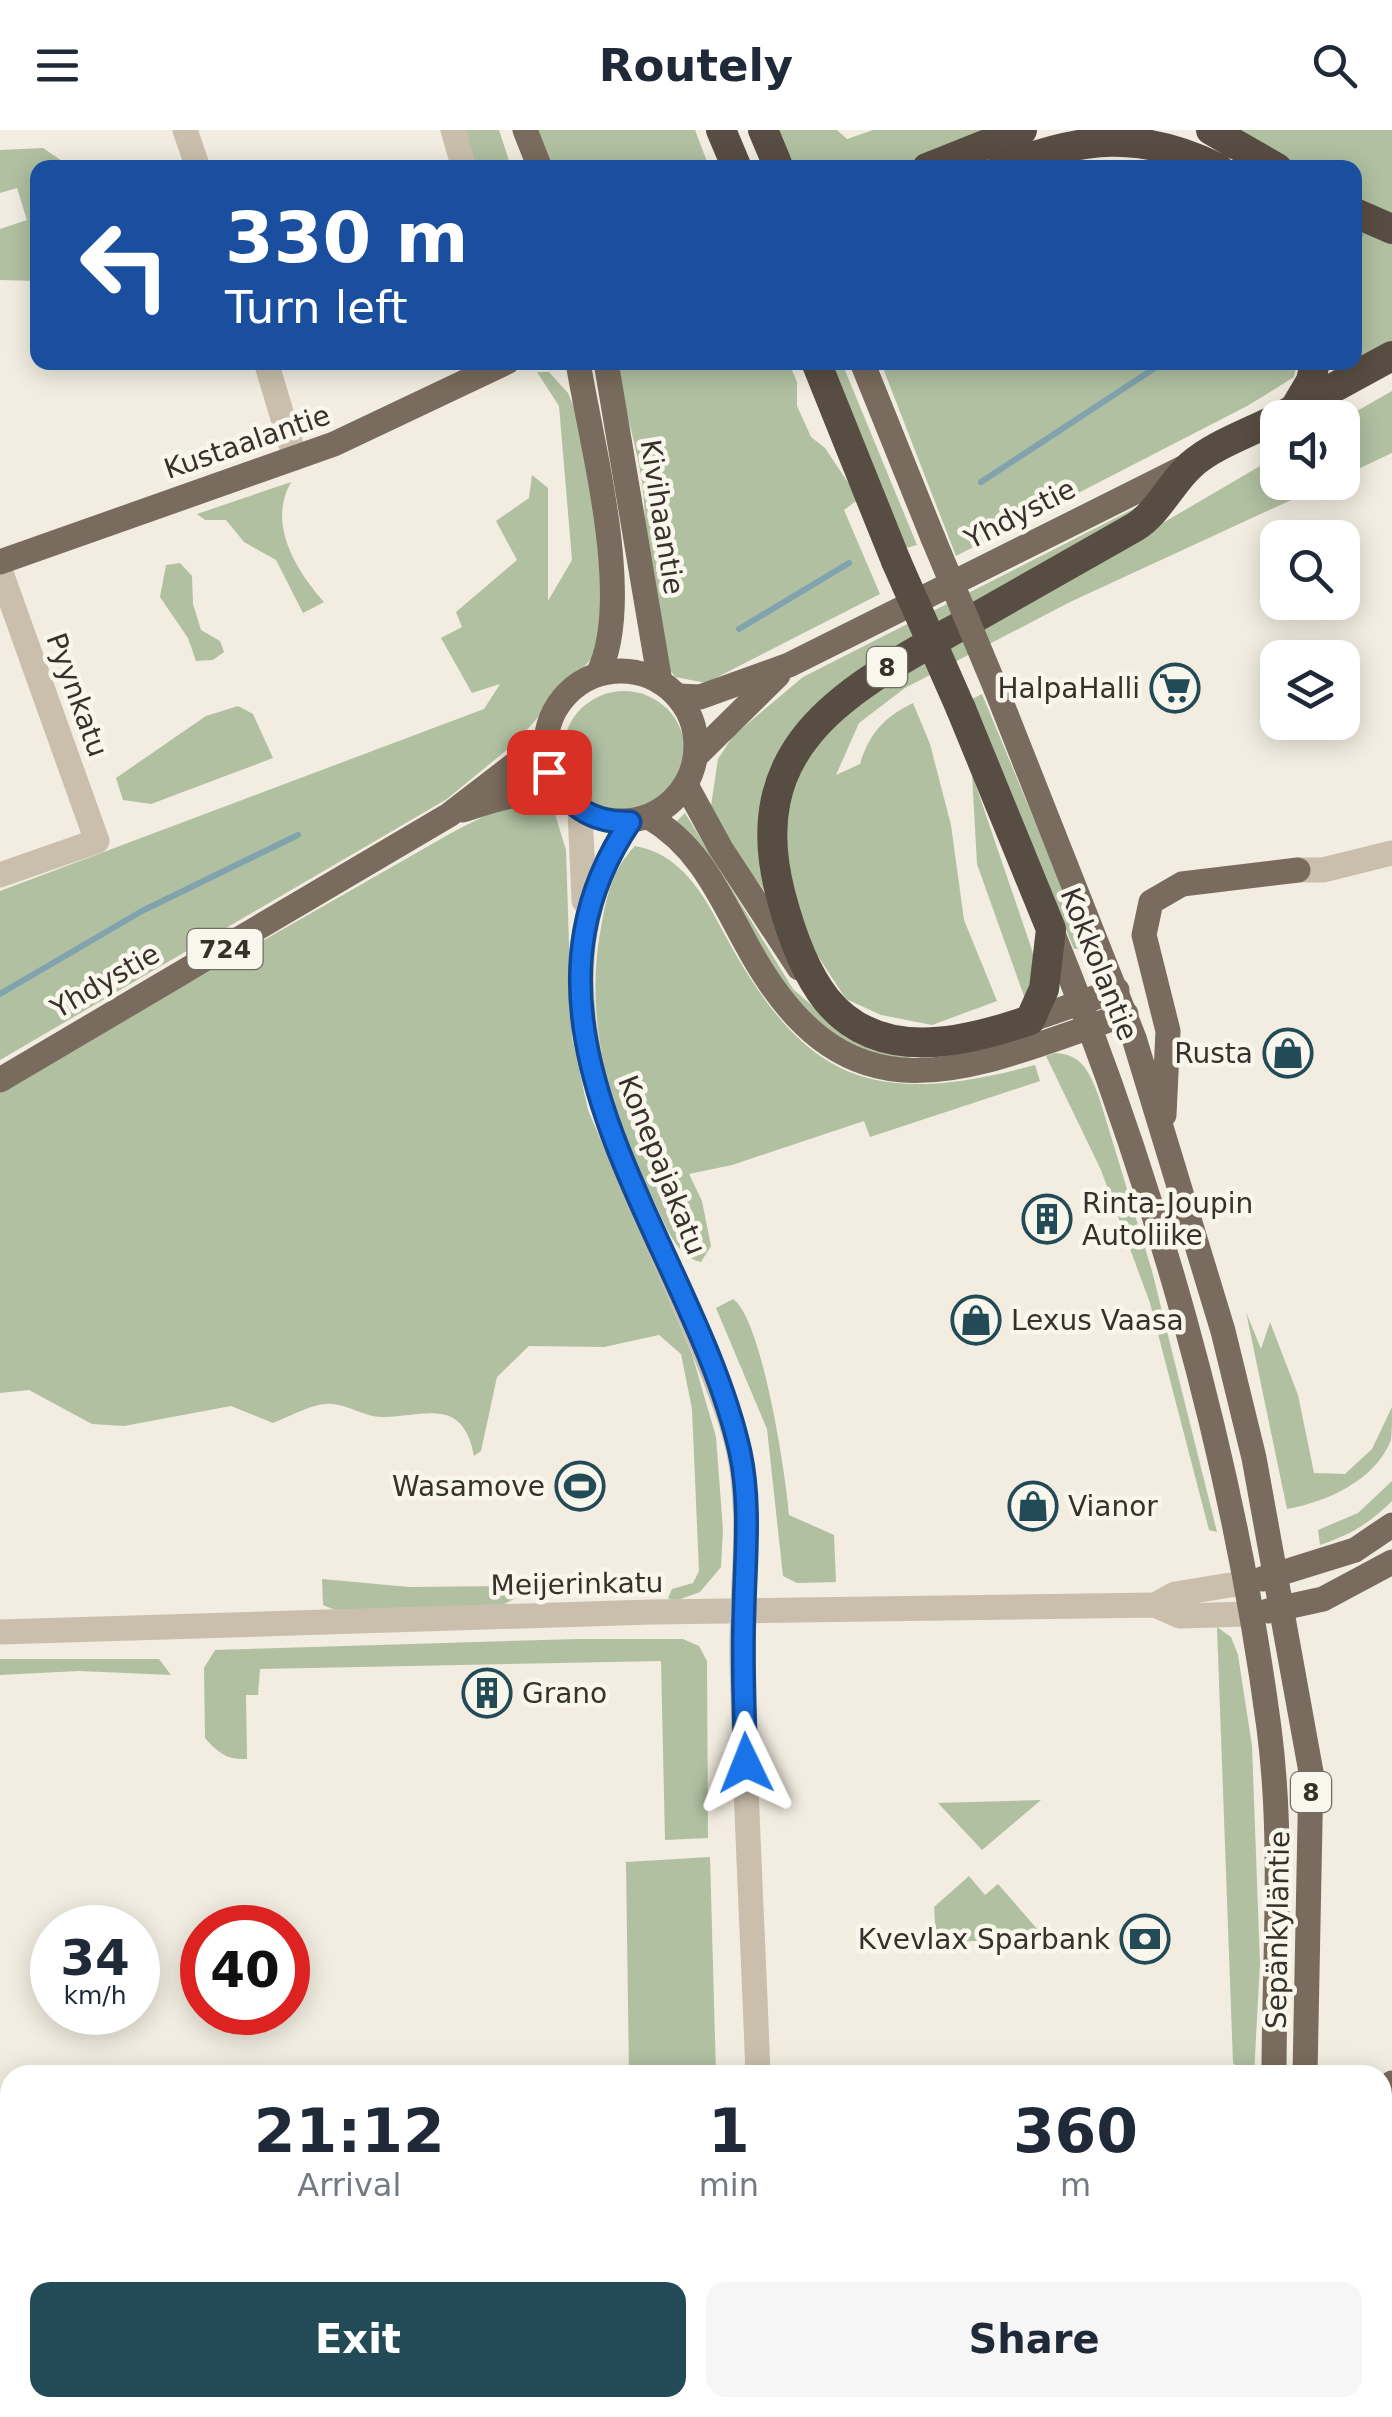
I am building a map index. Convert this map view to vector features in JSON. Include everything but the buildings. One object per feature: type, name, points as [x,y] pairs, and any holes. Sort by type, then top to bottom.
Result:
[{"type":"highway","points":[[721,130],[734,160]]},
{"type":"highway","points":[[763,130],[776,160]]},
{"type":"highway","points":[[947,160],[1022,130]]},
{"type":"highway","points":[[1211,130],[1263,160]]},
{"type":"highway","points":[[1024,160],[1056,149],[1134,136],[1190,152],[1204,160]]},
{"type":"highway","points":[[1362,216],[1392,229]]},
{"type":"highway","name":"Yhdystie","points":[[1309,400],[1392,356]]},
{"type":"highway","name":"Kokkolantie","points":[[819,370],[1050,929]]},
{"type":"highway","points":[[1295,400],[1311,381],[1313,370]]},
{"type":"highway","name":"Yhdystie","points":[[1193,463],[1260,427]]},
{"type":"highway","name":"8","points":[[1050,929],[1044,989],[1030,1020],[942,1043],[897,1042],[840,1014],[815,984],[790,926],[773,867],[770,826],[779,782],[794,750],[818,718],[862,682],[1141,523],[1193,463]]},
{"type":"main road","points":[[524,130],[530,160]]},
{"type":"main road","points":[[524,130],[537,160]]},
{"type":"main road","name":"Kustaalantie","points":[[0,562],[362,433],[491,370]]},
{"type":"main road","name":"Kivihaantie","points":[[579,370],[612,594],[611,648],[598,674]]},
{"type":"main road","name":"Kivihaantie","points":[[608,370],[669,689]]},
{"type":"main road","name":"Kokkolantie","points":[[865,370],[1122,1002],[1223,1331],[1284,1608]]},
{"type":"main road","name":"Yhdystie","points":[[669,689],[700,698],[789,664],[1193,463]]},
{"type":"main road","name":"Yhdystie","points":[[696,756],[789,664]]},
{"type":"main road","points":[[620,670],[669,689],[694,728],[696,756],[686,785],[670,804],[639,820],[613,822],[572,805],[549,772],[545,741],[556,707],[582,681],[620,670]]},
{"type":"main road","name":"Yhdystie","points":[[0,1080],[449,815],[545,741]]},
{"type":"main road","points":[[686,785],[788,957],[815,984]]},
{"type":"main road","name":"Yhdystie","points":[[449,815],[520,794],[550,793],[572,805]]},
{"type":"main road","points":[[639,820],[676,834],[699,859],[783,1004],[834,1050],[888,1070],[954,1070],[1122,1002]]},
{"type":"main road","points":[[1162,1125],[1168,1032],[1144,935],[1151,902],[1182,884],[1213,877],[1298,870]]},
{"type":"main road","name":"Kokkolantie","points":[[1050,929],[1085,1015],[1184,1317],[1248,1614]]},
{"type":"main road","points":[[1030,1020],[1085,1015]]},
{"type":"main road","name":"Meijerinkatu","points":[[1242,1583],[1325,1562],[1389,1535]]},
{"type":"main road","name":"Meijerinkatu","points":[[1248,1614],[1333,1595],[1392,1562]]},
{"type":"main road","name":"Sepänkyläntie","points":[[1284,1608],[1311,1772],[1305,2065]]},
{"type":"main road","name":"Sepänkyläntie","points":[[1248,1614],[1269,1729],[1277,1848],[1274,2065]]},
{"type":"street","points":[[185,130],[195,160]]},
{"type":"street","points":[[453,130],[462,160]]},
{"type":"street","points":[[268,370],[295,458]]},
{"type":"street","name":"Pyynkatu","points":[[0,570],[97,840],[0,875]]},
{"type":"street","name":"Konepajakatu","points":[[572,805],[586,926],[580,1014],[604,1114],[679,1288],[740,1451],[746,1529],[744,1612],[758,2065]]},
{"type":"street","name":"Konepajakatu","points":[[586,926],[600,873],[639,820]]},
{"type":"street","points":[[1298,870],[1323,870],[1392,852]]},
{"type":"street","name":"Meijerinkatu","points":[[1155,1605],[1175,1594],[1242,1583]]},
{"type":"street","name":"Meijerinkatu","points":[[0,1632],[1155,1605],[1180,1616],[1248,1614]]},
{"type":"green space","points":[[456,130],[499,130],[509,160],[467,160]]},
{"type":"green space","points":[[536,130],[695,130],[706,160],[550,160]]},
{"type":"green space","points":[[777,130],[837,130],[847,139],[873,130],[995,130],[923,160],[792,160]]},
{"type":"green space","points":[[1233,130],[1392,130],[1392,217],[1362,204],[1362,160],[1286,160]]},
{"type":"green space","points":[[43,148],[61,160],[30,160],[30,281],[0,280],[0,229],[27,220],[17,188],[0,193],[0,150]]},
{"type":"green space","points":[[1362,230],[1392,241],[1392,341],[1362,356]]},
{"type":"green space","points":[[616,370],[792,370],[797,382],[797,406],[811,437],[825,448],[859,499],[844,510],[880,594],[706,683],[675,677],[663,657],[650,608],[644,499]]},
{"type":"green space","points":[[832,370],[845,370],[917,545],[906,548]]},
{"type":"green space","points":[[884,370],[1296,370],[1294,377],[1249,405],[956,556]]},
{"type":"green space","points":[[537,372],[549,372],[568,393],[581,424],[598,525],[602,627],[593,657],[514,744],[447,799],[0,1060],[0,891],[484,709],[500,684],[472,693],[441,638],[462,627],[456,612],[517,560],[496,521],[529,498],[532,475],[548,488],[548,601],[572,560],[559,406]]},
{"type":"green space","points":[[1392,391],[1392,453],[1360,468],[1360,409]]},
{"type":"green space","points":[[1260,466],[1260,500],[1291,500],[1070,602],[905,688],[859,723],[836,775],[860,764],[879,728],[913,703],[930,744],[951,825],[964,920],[997,1001],[932,1025],[881,1015],[846,999],[804,935],[782,835],[801,756],[837,714]]},
{"type":"green space","points":[[291,482],[282,514],[288,546],[324,602],[303,613],[276,560],[244,542],[226,520],[205,520],[197,514]]},
{"type":"green space","points":[[1149,501],[796,727],[769,897],[719,830],[711,806],[718,759],[733,736],[803,677]]},
{"type":"green space","points":[[180,563],[192,576],[193,604],[201,630],[220,641],[224,652],[213,660],[196,661],[188,638],[160,597],[166,565]]},
{"type":"green space","points":[[624,691],[647,695],[667,709],[681,729],[685,752],[681,775],[667,795],[647,809],[624,813],[601,809],[581,795],[567,775],[563,752],[567,729],[581,709],[601,695]]},
{"type":"green space","points":[[982,694],[1087,947],[1074,949],[970,700]]},
{"type":"green space","points":[[238,706],[253,714],[273,758],[151,804],[123,800],[116,778],[206,716]]},
{"type":"green space","points":[[972,774],[1032,950],[1037,973],[1025,999],[977,864]]},
{"type":"green space","points":[[534,806],[555,814],[566,850],[572,1037],[588,1110],[692,1354],[716,1437],[723,1530],[721,1567],[700,1592],[675,1601],[668,1598],[672,1589],[693,1583],[699,1571],[692,1409],[681,1354],[659,1335],[604,1347],[529,1346],[497,1377],[481,1451],[474,1456],[462,1425],[442,1414],[378,1417],[325,1404],[273,1423],[231,1406],[124,1426],[92,1424],[29,1390],[0,1393],[0,1091],[453,832],[494,811]]},
{"type":"green space","points":[[685,813],[793,989],[845,1034],[910,1057],[908,1064],[858,1053],[789,998],[677,821]]},
{"type":"green space","points":[[635,846],[664,857],[687,876],[780,1019],[811,1050],[845,1070],[883,1081],[926,1084],[1035,1065],[1040,1081],[870,1137],[864,1121],[732,1165],[689,1174],[702,1201],[711,1246],[701,1262],[692,1259],[671,1236],[637,1164],[612,1097],[598,1029],[595,994],[604,912],[617,872]]},
{"type":"green space","points":[[1055,1053],[1079,1061],[1099,1097],[1152,1271],[1217,1532],[1209,1530],[1150,1303],[1101,1170],[1046,1056]]},
{"type":"green space","points":[[733,1299],[744,1312],[763,1365],[789,1515],[834,1535],[836,1582],[797,1583],[783,1576],[767,1429],[716,1308]]},
{"type":"green space","points":[[1246,1312],[1261,1349],[1270,1322],[1298,1395],[1314,1473],[1345,1474],[1372,1449],[1392,1407],[1391,1440],[1384,1454],[1361,1478],[1333,1495],[1287,1509]]},
{"type":"green space","points":[[1392,1481],[1392,1501],[1384,1509],[1359,1528],[1320,1545],[1318,1530],[1358,1513]]},
{"type":"green space","points":[[322,1579],[409,1587],[518,1586],[516,1598],[496,1608],[335,1610],[323,1605]]},
{"type":"green space","points":[[1217,1627],[1231,1637],[1238,1655],[1252,1746],[1260,1963],[1255,2065],[1233,2063]]},
{"type":"green space","points":[[683,1639],[699,1646],[707,1661],[708,1838],[665,1840],[661,1661],[260,1669],[258,1695],[246,1695],[247,1759],[223,1754],[205,1738],[204,1668],[215,1650]]},
{"type":"green space","points":[[0,1659],[159,1659],[171,1675],[79,1671],[0,1675]]},
{"type":"green space","points":[[1041,1800],[982,1850],[938,1803]]},
{"type":"green space","points":[[710,1857],[716,2065],[629,2065],[626,1862]]},
{"type":"green space","points":[[969,1876],[985,1895],[998,1884],[1046,1939],[941,1942],[936,1937],[934,1907]]},
{"type":"waterway","points":[[981,482],[1152,370]]},
{"type":"waterway","points":[[739,629],[849,563]]},
{"type":"waterway","points":[[0,994],[142,911],[298,835]]},
{"type":"place","name":"HalpaHalli","points":[[1175,688]]},
{"type":"place","name":"Rusta","points":[[1288,1053]]},
{"type":"place","name":"Rinta-Joupin Autoliike","points":[[1047,1219]]},
{"type":"place","name":"Lexus Vaasa","points":[[976,1320]]},
{"type":"place","name":"Wasamove","points":[[580,1486]]},
{"type":"place","name":"Vianor","points":[[1033,1506]]},
{"type":"place","name":"Grano","points":[[487,1693]]},
{"type":"place","name":"Kvevlax Sparbank","points":[[1145,1939]]},
{"type":"route","points":[[549,772],[565,798],[580,811],[613,822],[630,822],[600,873],[586,926],[580,1014],[604,1114],[679,1288],[740,1451],[746,1529],[742,1656],[746,1763]]}]
